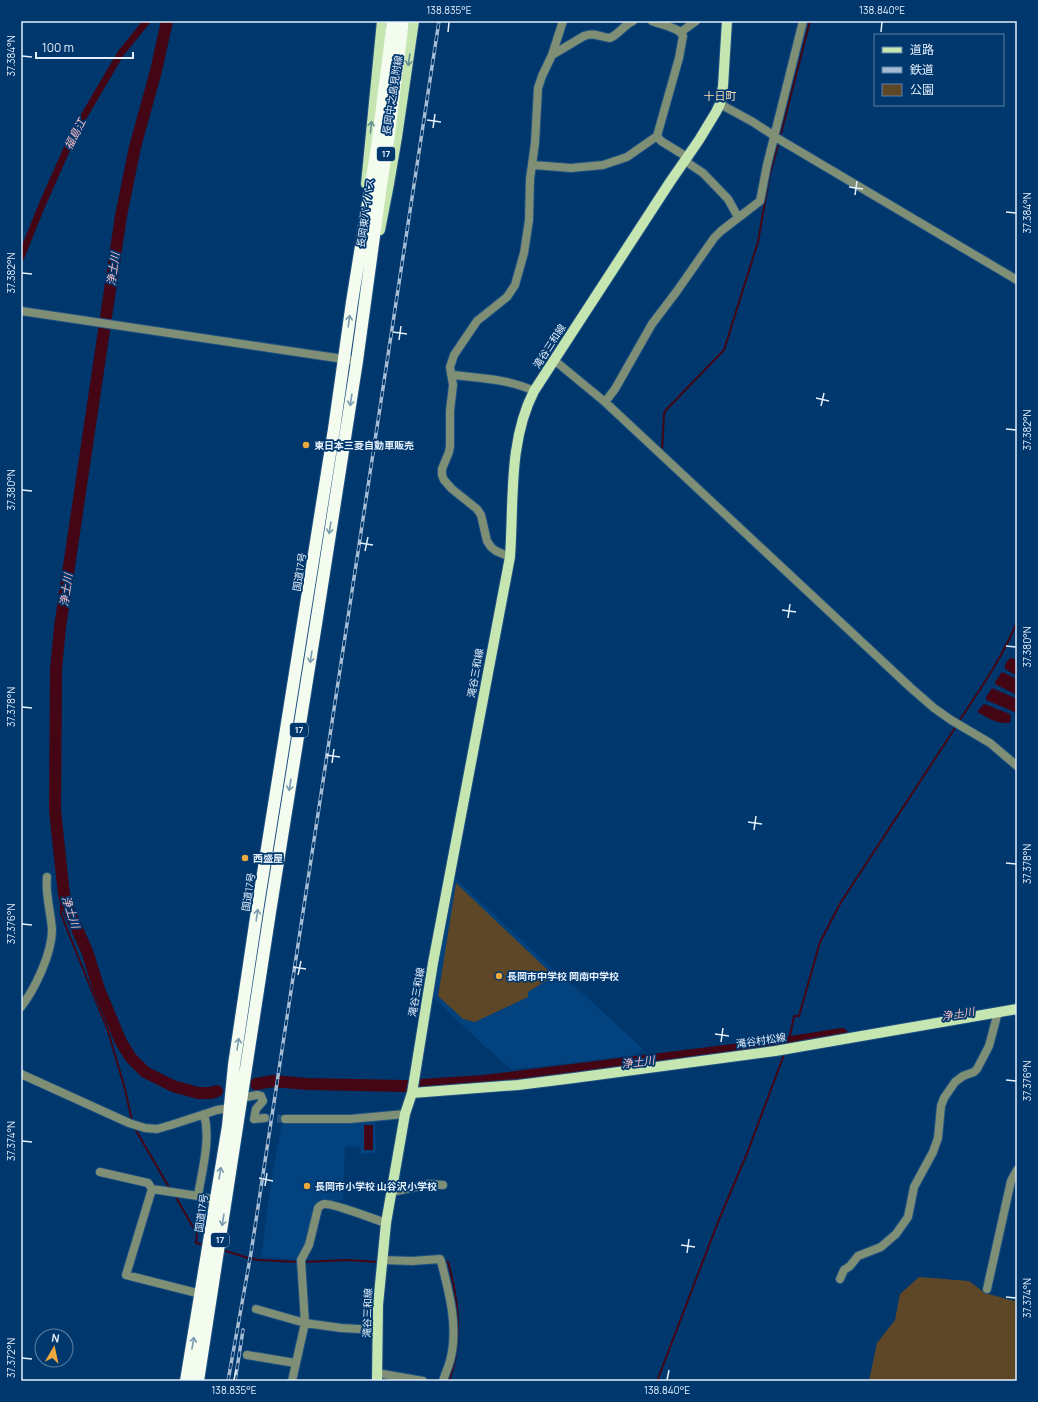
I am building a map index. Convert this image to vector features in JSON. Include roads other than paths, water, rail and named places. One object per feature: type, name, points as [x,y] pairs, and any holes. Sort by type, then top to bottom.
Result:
[{"type":"highway","name":"長岡東バイパス","points":[[356,361],[389,134],[396,42],[393,21]]},
{"type":"highway","name":"長岡東バイパス","points":[[344,360],[378,141],[396,42],[403,21]]},
{"type":"highway","name":"国道17号","points":[[186,1381],[230,1108],[234,1065],[255,926],[327,476],[344,360]]},
{"type":"highway","name":"17","points":[[198,1381],[356,361]]},
{"type":"main road","name":"長岡中之島見附線","points":[[361,250],[382,21]]},
{"type":"main road","name":"長岡中之島見附線","points":[[370,266],[382,220],[389,184],[414,21]]},
{"type":"main road","name":"滝谷三和線","points":[[377,1377],[378,1305],[386,1223],[405,1114],[412,1092],[435,955],[510,556],[512,527],[512,483],[516,447],[523,415],[534,391],[670,182],[707,128],[720,104],[724,86],[724,22]]},
{"type":"main road","name":"滝谷村松線","points":[[412,1092],[518,1085],[782,1050],[1017,1009]]},
{"type":"street","points":[[510,556],[496,551],[491,547],[487,541],[481,515],[452,489],[444,480],[442,475],[442,469],[450,446],[450,411],[453,385],[450,367],[451,361],[464,339],[481,316],[507,297],[515,285],[524,253],[530,210],[530,179],[533,165],[538,88],[552,55],[563,21]]},
{"type":"street","points":[[552,55],[589,34],[598,34],[605,38],[610,38],[616,35],[625,24],[633,21]]},
{"type":"street","points":[[652,21],[681,32]]},
{"type":"street","points":[[681,32],[696,21]]},
{"type":"street","points":[[604,402],[615,389],[652,324],[714,238],[760,201],[778,138],[803,21]]},
{"type":"street","points":[[533,165],[571,168],[603,165],[626,157],[657,136],[679,58],[683,36],[681,32]]},
{"type":"street","points":[[720,104],[753,122],[1017,280]]},
{"type":"street","points":[[657,136],[661,141],[703,173],[722,193],[732,206],[738,218]]},
{"type":"street","points":[[21,310],[356,361]]},
{"type":"street","points":[[554,360],[604,402],[911,688],[934,708],[951,720],[990,743],[1017,766]]},
{"type":"street","points":[[452,375],[496,380],[534,391]]},
{"type":"street","points":[[21,1007],[34,988],[51,939],[52,929],[46,892],[47,877]]},
{"type":"street","points":[[840,1279],[844,1270],[858,1256],[880,1247],[889,1240],[896,1234],[908,1217],[914,1187],[933,1152],[938,1138],[941,1106],[944,1098],[955,1082],[977,1069],[989,1046],[998,1012]]},
{"type":"street","points":[[21,1074],[129,1123],[151,1129],[164,1128],[204,1114],[230,1108]]},
{"type":"street","points":[[242,1098],[256,1095],[261,1096],[263,1101],[256,1109],[254,1119],[264,1118]]},
{"type":"street","points":[[198,1196],[206,1146],[206,1121],[204,1114]]},
{"type":"street","points":[[285,1119],[350,1119],[405,1114]]},
{"type":"street","points":[[987,1289],[1011,1181],[1017,1170]]},
{"type":"street","points":[[100,1172],[148,1183],[152,1189],[215,1200]]},
{"type":"street","points":[[392,1192],[429,1184],[444,1185]]},
{"type":"street","points":[[152,1189],[126,1275],[201,1294]]},
{"type":"street","points":[[292,1381],[305,1323],[301,1260],[309,1246],[319,1206],[326,1204],[336,1206],[386,1223]]},
{"type":"street","points":[[382,1260],[412,1262],[441,1260],[452,1306],[453,1336],[450,1360],[443,1381]]},
{"type":"street","points":[[256,1309],[305,1323],[341,1328],[378,1330]]},
{"type":"street","points":[[247,1355],[295,1364]]},
{"type":"street","points":[[377,1377],[423,1381]]},
{"type":"waterway","name":"福島江","points":[[21,257],[74,133],[121,53],[147,21]]},
{"type":"waterway","name":"浄土川","points":[[167,21],[156,71],[135,147],[121,216],[60,627],[56,670],[55,810],[64,895],[69,911],[87,951],[99,989],[121,1042],[131,1058],[145,1072],[173,1086],[198,1093],[211,1093],[217,1091]]},
{"type":"waterway","points":[[780,137],[810,21]]},
{"type":"waterway","points":[[662,451],[665,411],[724,350],[758,242],[769,178],[779,141]]},
{"type":"waterway","points":[[959,721],[998,660],[1017,622]]},
{"type":"waterway","points":[[788,1045],[794,1016],[799,1016],[820,942],[841,902],[957,725]]},
{"type":"waterway","points":[[64,895],[61,901],[61,914],[108,1031],[125,1089],[132,1121]]},
{"type":"waterway","name":"浄土川","points":[[256,1084],[273,1081],[307,1084],[405,1086],[484,1081],[772,1045],[842,1034]]},
{"type":"waterway","points":[[657,1381],[718,1222],[748,1151],[785,1052]]},
{"type":"waterway","points":[[134,1127],[170,1189]]},
{"type":"waterway","points":[[174,1194],[197,1234],[196,1243],[205,1245]]},
{"type":"waterway","points":[[223,1250],[258,1260],[299,1262]]},
{"type":"waterway","points":[[303,1262],[348,1260],[378,1262]]},
{"type":"waterway","points":[[443,1262],[448,1262],[452,1277],[458,1322],[457,1351],[449,1381]]},
{"type":"tunnel","points":[[265,1118],[285,1119]]},
{"type":"railway","points":[[228,1381],[251,1253],[439,21]]},
{"type":"railway","points":[[235,1381],[243,1330]]},
{"type":"place","name":"東日本三菱自動車販売","points":[[306,445]]},
{"type":"place","name":"西盛屋","points":[[245,858]]},
{"type":"place","name":"長岡市中学校 岡南中学校","points":[[499,976]]},
{"type":"place","name":"長岡市小学校 山谷沢小学校","points":[[307,1186]]},
{"type":"district","name":"十日町","points":[[720,96]]}]
